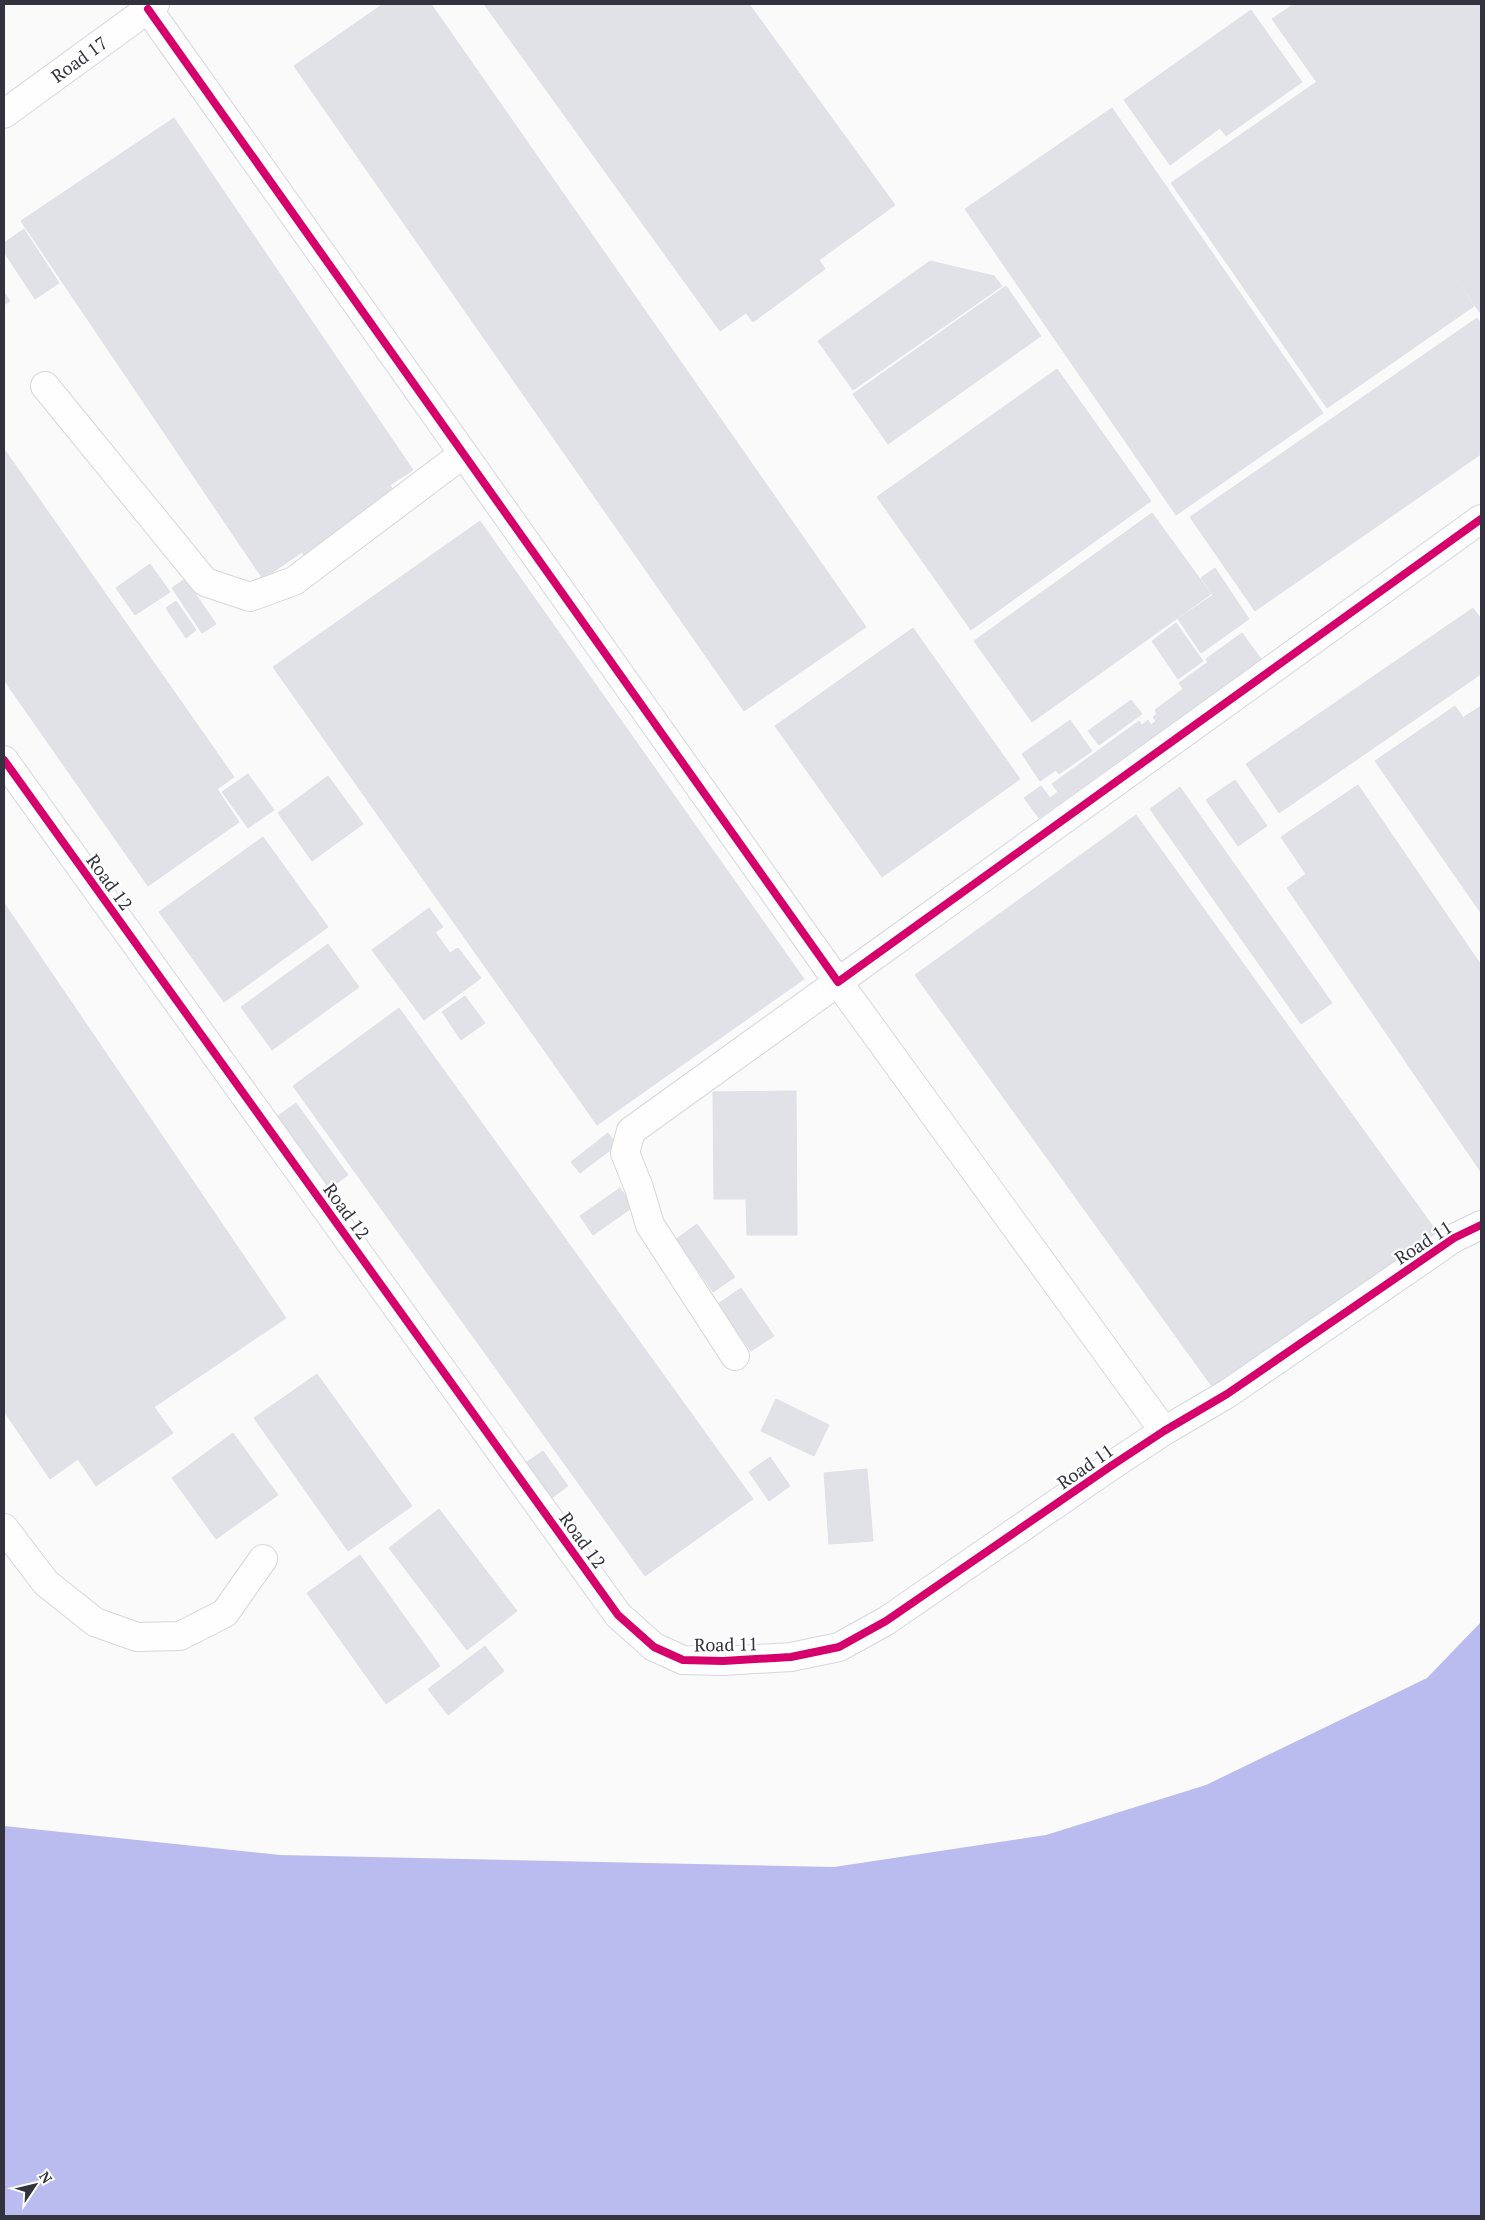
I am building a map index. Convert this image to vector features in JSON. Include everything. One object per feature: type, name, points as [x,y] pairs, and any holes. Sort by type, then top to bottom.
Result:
[{"type":"street","name":"Road 17","points":[[4,114],[152,6]]},
{"type":"street","points":[[152,6],[463,454],[838,982],[1164,1431]]},
{"type":"street","points":[[45,386],[205,582],[250,597],[294,581],[463,454]]},
{"type":"street","points":[[735,1356],[650,1225],[639,1188],[625,1153],[631,1131],[1481,519]]},
{"type":"street","name":"Road 12","points":[[4,760],[618,1615],[654,1647],[683,1660]]},
{"type":"street","name":"Road 11","points":[[683,1660],[723,1661],[791,1657],[839,1647],[886,1621],[1164,1431],[1226,1394],[1454,1238],[1481,1225]]},
{"type":"street","points":[[4,1528],[46,1583],[95,1622],[137,1637],[180,1636],[225,1613],[263,1559]]},
{"type":"water","points":[[1481,1622],[1481,2216],[4,2216],[4,1826],[280,1855],[834,1867],[1046,1835],[1206,1785],[1427,1678]]},
{"type":"building","points":[[383,4],[431,4],[866,627],[744,711],[294,66]]},
{"type":"building","points":[[484,4],[749,4],[895,205],[819,260],[825,269],[753,322],[746,313],[720,331]]},
{"type":"building","points":[[1294,4],[1481,4],[1481,314],[1272,19]]},
{"type":"building","points":[[1251,10],[1302,82],[1226,136],[1220,128],[1170,165],[1124,100]]},
{"type":"building","points":[[1318,81],[1474,306],[1327,408],[1171,183]]},
{"type":"building","points":[[1112,108],[1323,413],[1176,515],[965,209]]},
{"type":"building","points":[[174,118],[413,470],[390,485],[397,496],[306,558],[302,552],[263,579],[21,221]]},
{"type":"building","points":[[24,229],[59,283],[35,299],[4,252],[4,243]]},
{"type":"building","points":[[930,261],[994,276],[1002,286],[853,390],[818,341]]},
{"type":"building","points":[[1006,286],[1041,336],[888,444],[853,394]]},
{"type":"building","points":[[4,292],[10,301],[4,305]]},
{"type":"building","points":[[1477,318],[1481,324],[1481,454],[1255,611],[1190,517]]},
{"type":"building","points":[[1057,369],[1151,501],[971,630],[877,497]]},
{"type":"building","points":[[4,449],[234,777],[217,789],[239,822],[148,886],[4,680]]},
{"type":"building","points":[[1152,513],[1211,594],[1032,722],[974,641]]},
{"type":"building","points":[[480,521],[804,979],[597,1125],[273,667]]},
{"type":"building","points":[[150,564],[170,592],[135,615],[116,588]]},
{"type":"building","points":[[1215,568],[1249,619],[1201,653],[1178,619],[1213,595],[1201,578]]},
{"type":"building","points":[[185,579],[216,624],[202,633],[172,588]]},
{"type":"building","points":[[176,601],[196,630],[186,638],[166,608]]},
{"type":"building","points":[[1473,608],[1481,619],[1481,674],[1279,813],[1246,764]]},
{"type":"building","points":[[1176,623],[1203,661],[1178,679],[1152,641]]},
{"type":"building","points":[[913,628],[1020,779],[882,877],[775,726]]},
{"type":"building","points":[[1242,633],[1261,659],[1039,818],[1024,798],[1041,786],[1050,798],[1058,792],[1052,784],[1139,721],[1142,725],[1148,720],[1151,725],[1156,721],[1153,717],[1157,714],[1155,710],[1183,689],[1179,683],[1208,662],[1206,659]]},
{"type":"building","points":[[1131,700],[1142,714],[1099,745],[1088,731]]},
{"type":"building","points":[[1455,706],[1481,743],[1481,913],[1375,761]]},
{"type":"building","points":[[1481,706],[1481,742],[1464,717]]},
{"type":"building","points":[[1070,720],[1092,751],[1059,774],[1056,770],[1040,781],[1022,754]]},
{"type":"building","points":[[248,774],[274,810],[248,828],[222,792]]},
{"type":"building","points":[[328,776],[363,824],[312,861],[278,813]]},
{"type":"building","points":[[1235,780],[1267,826],[1238,846],[1206,800]]},
{"type":"building","points":[[1358,785],[1481,965],[1481,1172],[1287,888],[1306,874],[1281,837]]},
{"type":"building","points":[[1180,787],[1332,1003],[1301,1024],[1150,809]]},
{"type":"building","points":[[1136,815],[1437,1232],[1216,1392],[915,975]]},
{"type":"building","points":[[263,837],[328,927],[224,1002],[159,912]]},
{"type":"building","points":[[4,903],[286,1318],[154,1407],[173,1433],[96,1486],[78,1459],[50,1479],[4,1411]]},
{"type":"building","points":[[429,908],[443,927],[435,932],[450,953],[458,948],[481,978],[424,1020],[372,950]]},
{"type":"building","points":[[328,944],[359,987],[272,1050],[241,1007]]},
{"type":"building","points":[[465,996],[485,1023],[461,1040],[442,1012]]},
{"type":"building","points":[[399,1008],[753,1499],[645,1576],[293,1086]]},
{"type":"building","points":[[796,1091],[797,1235],[747,1235],[746,1199],[714,1199],[713,1092]]},
{"type":"building","points":[[296,1103],[348,1175],[326,1191],[274,1119]]},
{"type":"building","points":[[608,1133],[617,1145],[580,1173],[571,1162]]},
{"type":"building","points":[[620,1188],[633,1207],[593,1235],[580,1216]]},
{"type":"building","points":[[697,1224],[735,1277],[713,1292],[676,1239]]},
{"type":"building","points":[[741,1288],[774,1336],[751,1351],[718,1304]]},
{"type":"building","points":[[317,1374],[412,1506],[348,1551],[254,1418]]},
{"type":"building","points":[[776,1399],[829,1425],[814,1456],[761,1431]]},
{"type":"building","points":[[233,1433],[278,1495],[216,1539],[172,1478]]},
{"type":"building","points":[[543,1451],[568,1486],[549,1500],[524,1464]]},
{"type":"building","points":[[770,1457],[790,1486],[769,1501],[749,1472]]},
{"type":"building","points":[[867,1469],[873,1541],[829,1544],[824,1473]]},
{"type":"building","points":[[439,1509],[517,1611],[467,1650],[389,1548]]},
{"type":"building","points":[[360,1555],[440,1666],[386,1704],[307,1593]]},
{"type":"building","points":[[485,1646],[504,1671],[448,1715],[428,1689]]},
{"type":"cycle path","points":[[148,9],[838,982],[1481,519]]},
{"type":"cycle path","points":[[4,760],[618,1615],[654,1647],[683,1660],[723,1661],[791,1657],[839,1647],[886,1621],[1111,1466],[1164,1431],[1227,1394],[1454,1238],[1481,1225]]}]
